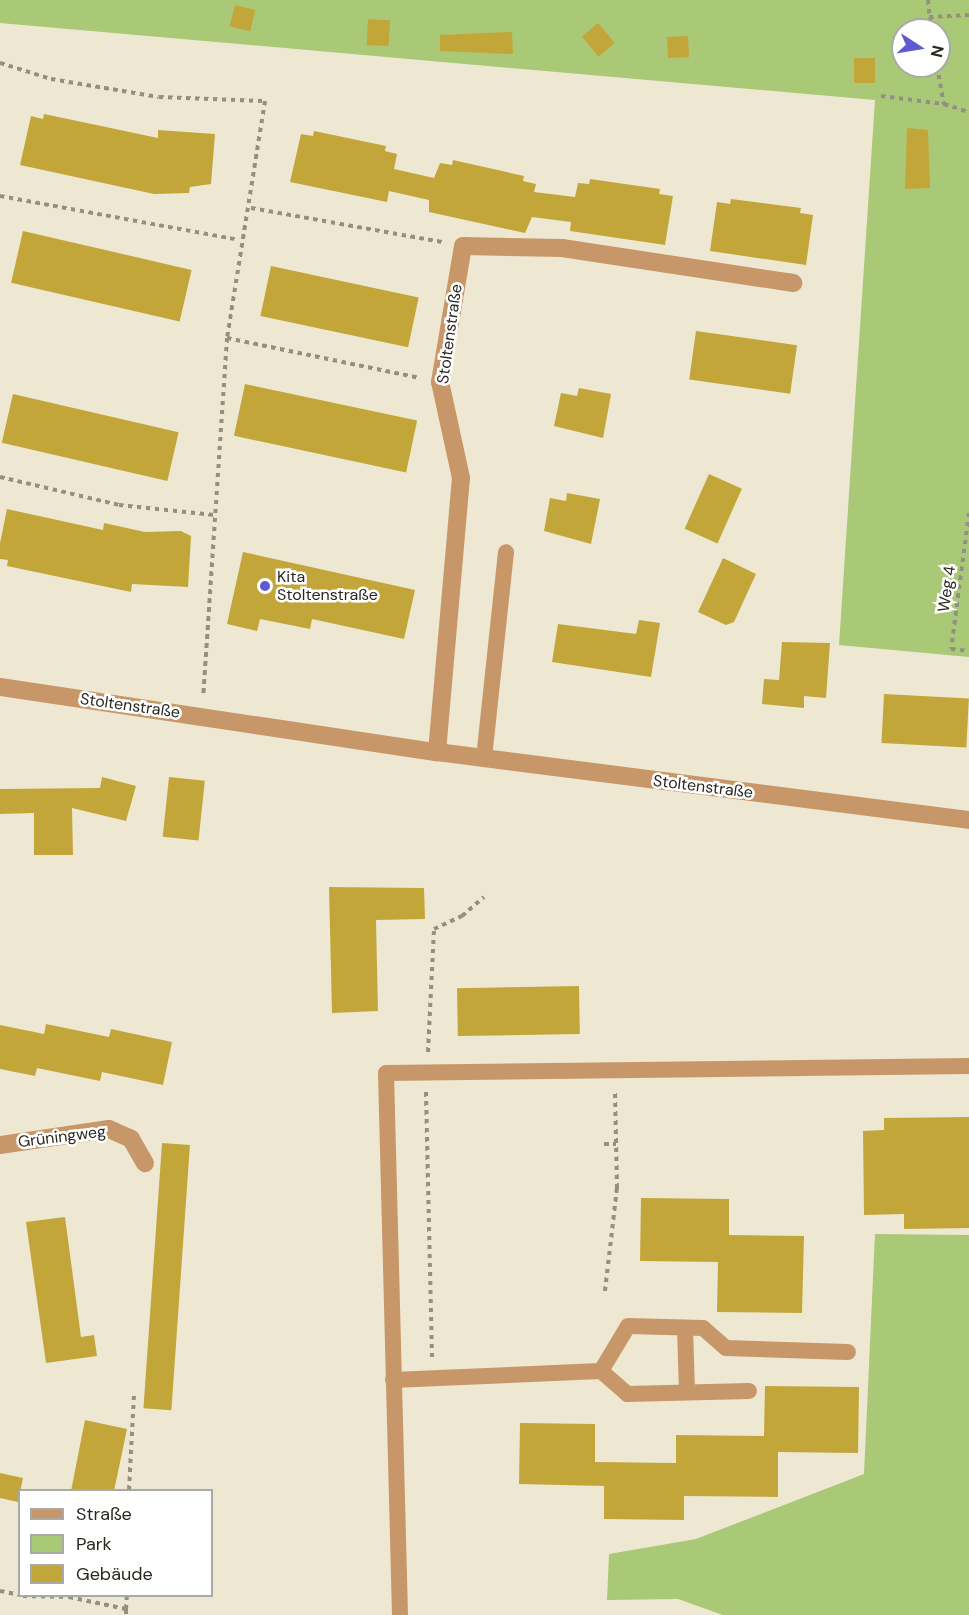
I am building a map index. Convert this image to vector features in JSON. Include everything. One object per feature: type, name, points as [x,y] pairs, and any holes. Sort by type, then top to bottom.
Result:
[{"type":"street","points":[[463,246],[562,248],[793,283]]},
{"type":"street","name":"Stoltenstraße","points":[[437,752],[461,478],[440,382],[463,246]]},
{"type":"street","name":"Stoltenstraße","points":[[0,687],[437,752],[969,820]]},
{"type":"street","name":"Grüningweg","points":[[0,1145],[109,1129],[131,1139],[145,1163]]},
{"type":"lane","points":[[484,758],[506,552]]},
{"type":"lane","points":[[400,1615],[386,1073],[969,1066]]},
{"type":"lane","points":[[601,1371],[628,1326],[704,1328],[726,1348],[848,1352]]},
{"type":"lane","points":[[685,1328],[687,1392]]},
{"type":"lane","points":[[393,1380],[432,1376],[601,1371],[627,1394],[749,1391]]},
{"type":"path","points":[[928,0],[929,17],[969,15]]},
{"type":"path","points":[[0,63],[51,79],[159,97],[265,101],[251,208],[239,240],[227,338],[202,717]]},
{"type":"path","points":[[939,78],[944,104]]},
{"type":"path","points":[[880,96],[944,104],[969,112]]},
{"type":"path","points":[[0,196],[239,240]]},
{"type":"path","points":[[251,208],[463,246]]},
{"type":"path","points":[[227,338],[440,382]]},
{"type":"path","points":[[0,477],[119,505],[214,515]]},
{"type":"path","name":"Weg 4","points":[[969,513],[951,649],[969,651]]},
{"type":"path","points":[[432,1376],[426,1072],[434,929],[462,916],[484,897]]},
{"type":"path","points":[[605,1291],[617,1188],[615,1070]]},
{"type":"path","points":[[604,1144],[616,1144]]},
{"type":"path","points":[[129,1489],[134,1394]]},
{"type":"path","points":[[0,1591],[18,1594]]},
{"type":"path","points":[[74,1597],[126,1609]]},
{"type":"path","points":[[126,1615],[127,1597]]},
{"type":"green space","points":[[0,0],[969,0],[969,657],[839,645],[875,100],[0,23]]},
{"type":"green space","points":[[875,1234],[969,1235],[969,1615],[723,1615],[678,1599],[607,1600],[609,1554],[696,1539],[864,1474]]},
{"type":"building","points":[[235,5],[255,10],[250,31],[230,26]]},
{"type":"building","points":[[368,19],[390,20],[389,46],[367,45]]},
{"type":"building","points":[[598,23],[615,43],[599,56],[582,36]]},
{"type":"building","points":[[512,32],[513,54],[440,51],[440,35]]},
{"type":"building","points":[[688,36],[689,57],[668,58],[667,37]]},
{"type":"building","points":[[854,58],[875,58],[875,83],[854,83]]},
{"type":"building","points":[[44,114],[158,138],[158,130],[215,134],[211,184],[190,187],[189,193],[154,194],[20,165],[31,116],[43,119]]},
{"type":"building","points":[[907,128],[928,130],[930,188],[905,189]]},
{"type":"building","points":[[314,131],[386,146],[385,151],[397,154],[394,169],[434,178],[440,163],[452,165],[453,160],[524,176],[523,181],[536,184],[534,192],[575,197],[578,183],[589,184],[590,179],[660,189],[659,194],[673,196],[665,245],[570,231],[571,222],[532,217],[525,233],[429,212],[429,200],[389,191],[387,202],[290,182],[301,134],[313,136]]},
{"type":"building","points":[[731,199],[801,208],[800,213],[813,215],[806,265],[710,251],[717,202],[730,204]]},
{"type":"building","points":[[23,231],[192,270],[180,322],[11,283]]},
{"type":"building","points":[[271,266],[419,297],[408,347],[260,316]]},
{"type":"building","points":[[696,331],[797,345],[790,394],[689,380]]},
{"type":"building","points":[[245,384],[417,421],[406,472],[234,436]]},
{"type":"building","points":[[579,388],[611,394],[603,438],[554,426],[561,393],[577,396]]},
{"type":"building","points":[[13,394],[179,432],[167,481],[2,443]]},
{"type":"building","points":[[709,474],[742,489],[717,543],[685,529]]},
{"type":"building","points":[[567,493],[600,499],[591,544],[544,531],[550,498],[566,501]]},
{"type":"building","points":[[7,509],[103,530],[104,523],[145,532],[181,531],[191,536],[188,587],[132,584],[131,592],[7,566],[8,560],[0,559],[0,543]]},
{"type":"building","points":[[243,552],[415,590],[404,639],[312,619],[310,629],[260,619],[257,631],[227,624]]},
{"type":"building","points":[[723,558],[756,574],[734,622],[726,625],[698,612]]},
{"type":"building","points":[[639,620],[660,623],[651,677],[552,662],[558,624],[636,634]]},
{"type":"building","points":[[782,642],[830,643],[826,698],[804,696],[804,708],[762,704],[764,679],[779,680]]},
{"type":"building","points":[[884,694],[969,698],[966,747],[881,743]]},
{"type":"building","points":[[102,777],[136,786],[126,821],[72,808],[73,855],[34,855],[34,813],[0,814],[0,789],[100,788]]},
{"type":"building","points":[[169,777],[205,781],[199,840],[163,837]]},
{"type":"building","points":[[329,887],[424,888],[425,919],[376,920],[378,1011],[332,1013]]},
{"type":"building","points":[[579,986],[580,1034],[458,1036],[457,988]]},
{"type":"building","points":[[46,1024],[109,1037],[111,1029],[172,1042],[163,1085],[102,1072],[100,1081],[37,1068],[35,1076],[0,1069],[0,1025],[44,1034]]},
{"type":"building","points":[[969,1117],[969,1228],[904,1229],[904,1214],[864,1215],[863,1131],[884,1130],[884,1118]]},
{"type":"building","points":[[162,1143],[190,1145],[171,1410],[143,1408]]},
{"type":"building","points":[[641,1198],[729,1199],[729,1235],[804,1236],[802,1313],[717,1312],[718,1262],[640,1261]]},
{"type":"building","points":[[65,1217],[81,1337],[94,1335],[97,1356],[46,1363],[26,1222]]},
{"type":"building","points":[[765,1386],[859,1387],[858,1453],[778,1452],[778,1497],[684,1496],[684,1520],[604,1519],[604,1486],[519,1484],[520,1423],[595,1424],[595,1462],[676,1463],[676,1435],[764,1436]]},
{"type":"building","points":[[85,1420],[127,1429],[114,1489],[71,1489]]},
{"type":"building","points":[[0,1473],[23,1478],[21,1489],[18,1489],[18,1502],[0,1498]]},
{"type":"place","name":"Kita Stoltenstraße","points":[[265,586]]}]
